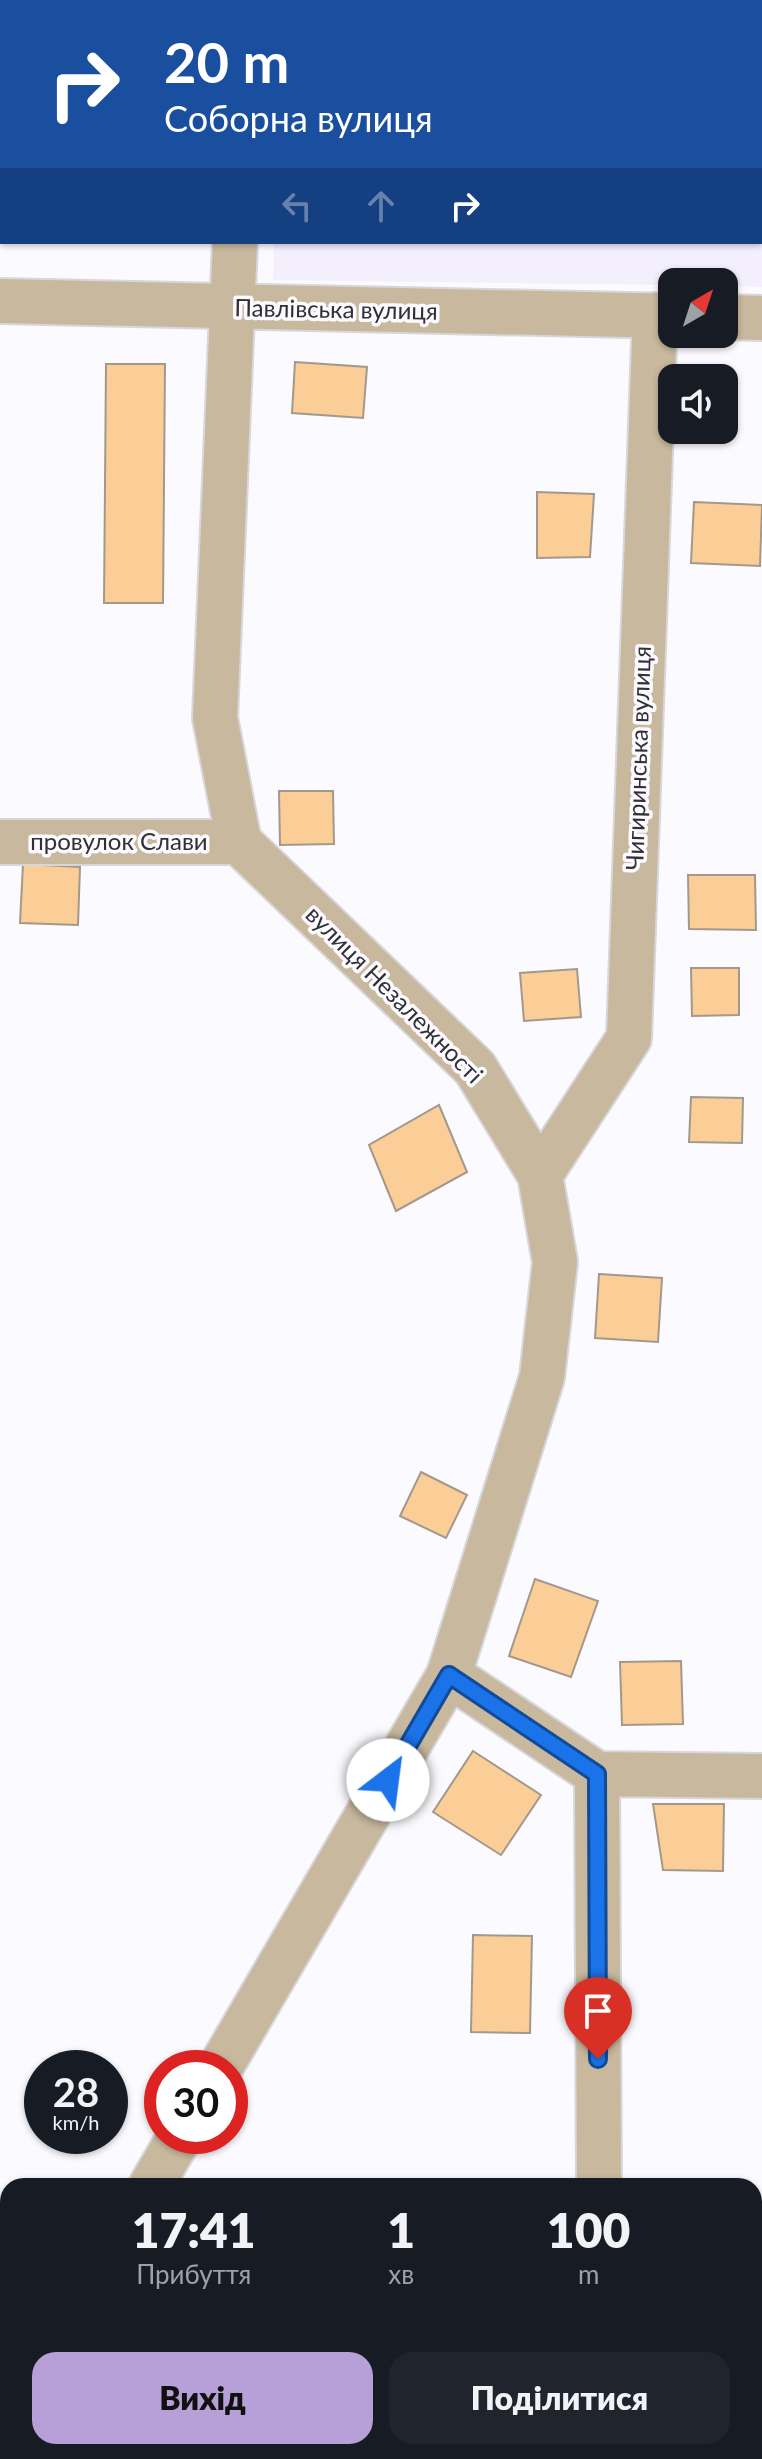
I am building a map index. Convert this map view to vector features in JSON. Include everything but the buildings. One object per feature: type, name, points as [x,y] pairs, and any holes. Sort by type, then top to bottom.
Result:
[{"type":"street","points":[[235,244],[215,718],[239,842]]},
{"type":"street","name":"Павлівська вулиця","points":[[0,301],[658,316]]},
{"type":"street","points":[[738,317],[762,318]]},
{"type":"street","name":"Чигиринська вулиця","points":[[540,1175],[629,1038],[661,348]]},
{"type":"street","name":"провулок Слави","points":[[0,842],[239,842]]},
{"type":"street","name":"вулиця Незалежності","points":[[230,2050],[449,1675],[542,1377],[555,1262],[540,1175],[475,1068],[239,842]]},
{"type":"street","points":[[449,1675],[597,1774],[762,1776]]},
{"type":"street","points":[[597,1774],[599,2178]]},
{"type":"street","points":[[156,2178],[170,2154]]},
{"type":"shaded area","points":[[274,244],[762,244],[762,287],[738,286],[738,268],[658,268],[658,285],[273,280]]},
{"type":"route","points":[[388,1780],[449,1675],[597,1774],[598,2059]]}]
